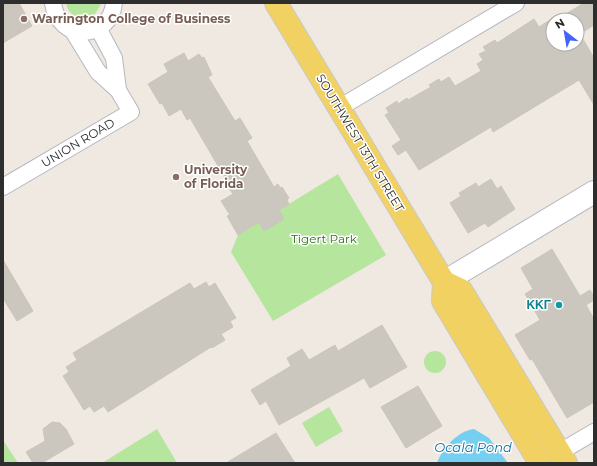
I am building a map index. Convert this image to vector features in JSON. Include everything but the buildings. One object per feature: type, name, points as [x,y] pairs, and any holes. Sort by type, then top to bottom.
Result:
[{"type":"main road","name":"SOUTHWEST 13TH STREET","points":[[276,3],[444,282]]},
{"type":"main road","points":[[540,463],[443,301],[444,282],[461,290],[563,458]]},
{"type":"street","name":"UNION ROAD","points":[[3,187],[131,112],[118,90],[98,72],[73,31],[62,23],[57,17],[53,3]]},
{"type":"street","points":[[73,31],[84,32],[98,28],[110,16],[114,3]]},
{"type":"street","points":[[339,108],[516,3]]},
{"type":"street","name":"UNION ROAD","points":[[98,28],[114,58],[118,90]]},
{"type":"street","points":[[444,282],[594,192]]},
{"type":"street","points":[[563,458],[594,432]]},
{"type":"green space","points":[[66,3],[101,4],[95,14],[84,19],[72,14]]},
{"type":"green space","name":"Tigert Park","points":[[338,174],[386,255],[273,321],[231,252],[238,235],[259,222],[264,230],[279,210]]},
{"type":"green space","points":[[435,351],[443,354],[446,362],[443,370],[435,373],[427,370],[424,362],[427,354]]},
{"type":"green space","points":[[329,407],[343,431],[316,447],[302,423]]},
{"type":"green space","points":[[157,429],[177,463],[102,463]]},
{"type":"green space","points":[[3,440],[18,463],[3,463]]},
{"type":"water","name":"Ocala Pond","points":[[474,429],[489,438],[508,463],[437,463],[439,457],[451,441],[462,433]]},
{"type":"place","name":"Warrington College of Business","points":[[24,19]]},
{"type":"place","name":"University of Florida","points":[[176,177]]},
{"type":"place","name":"ΚΚΓ","points":[[559,305]]}]
